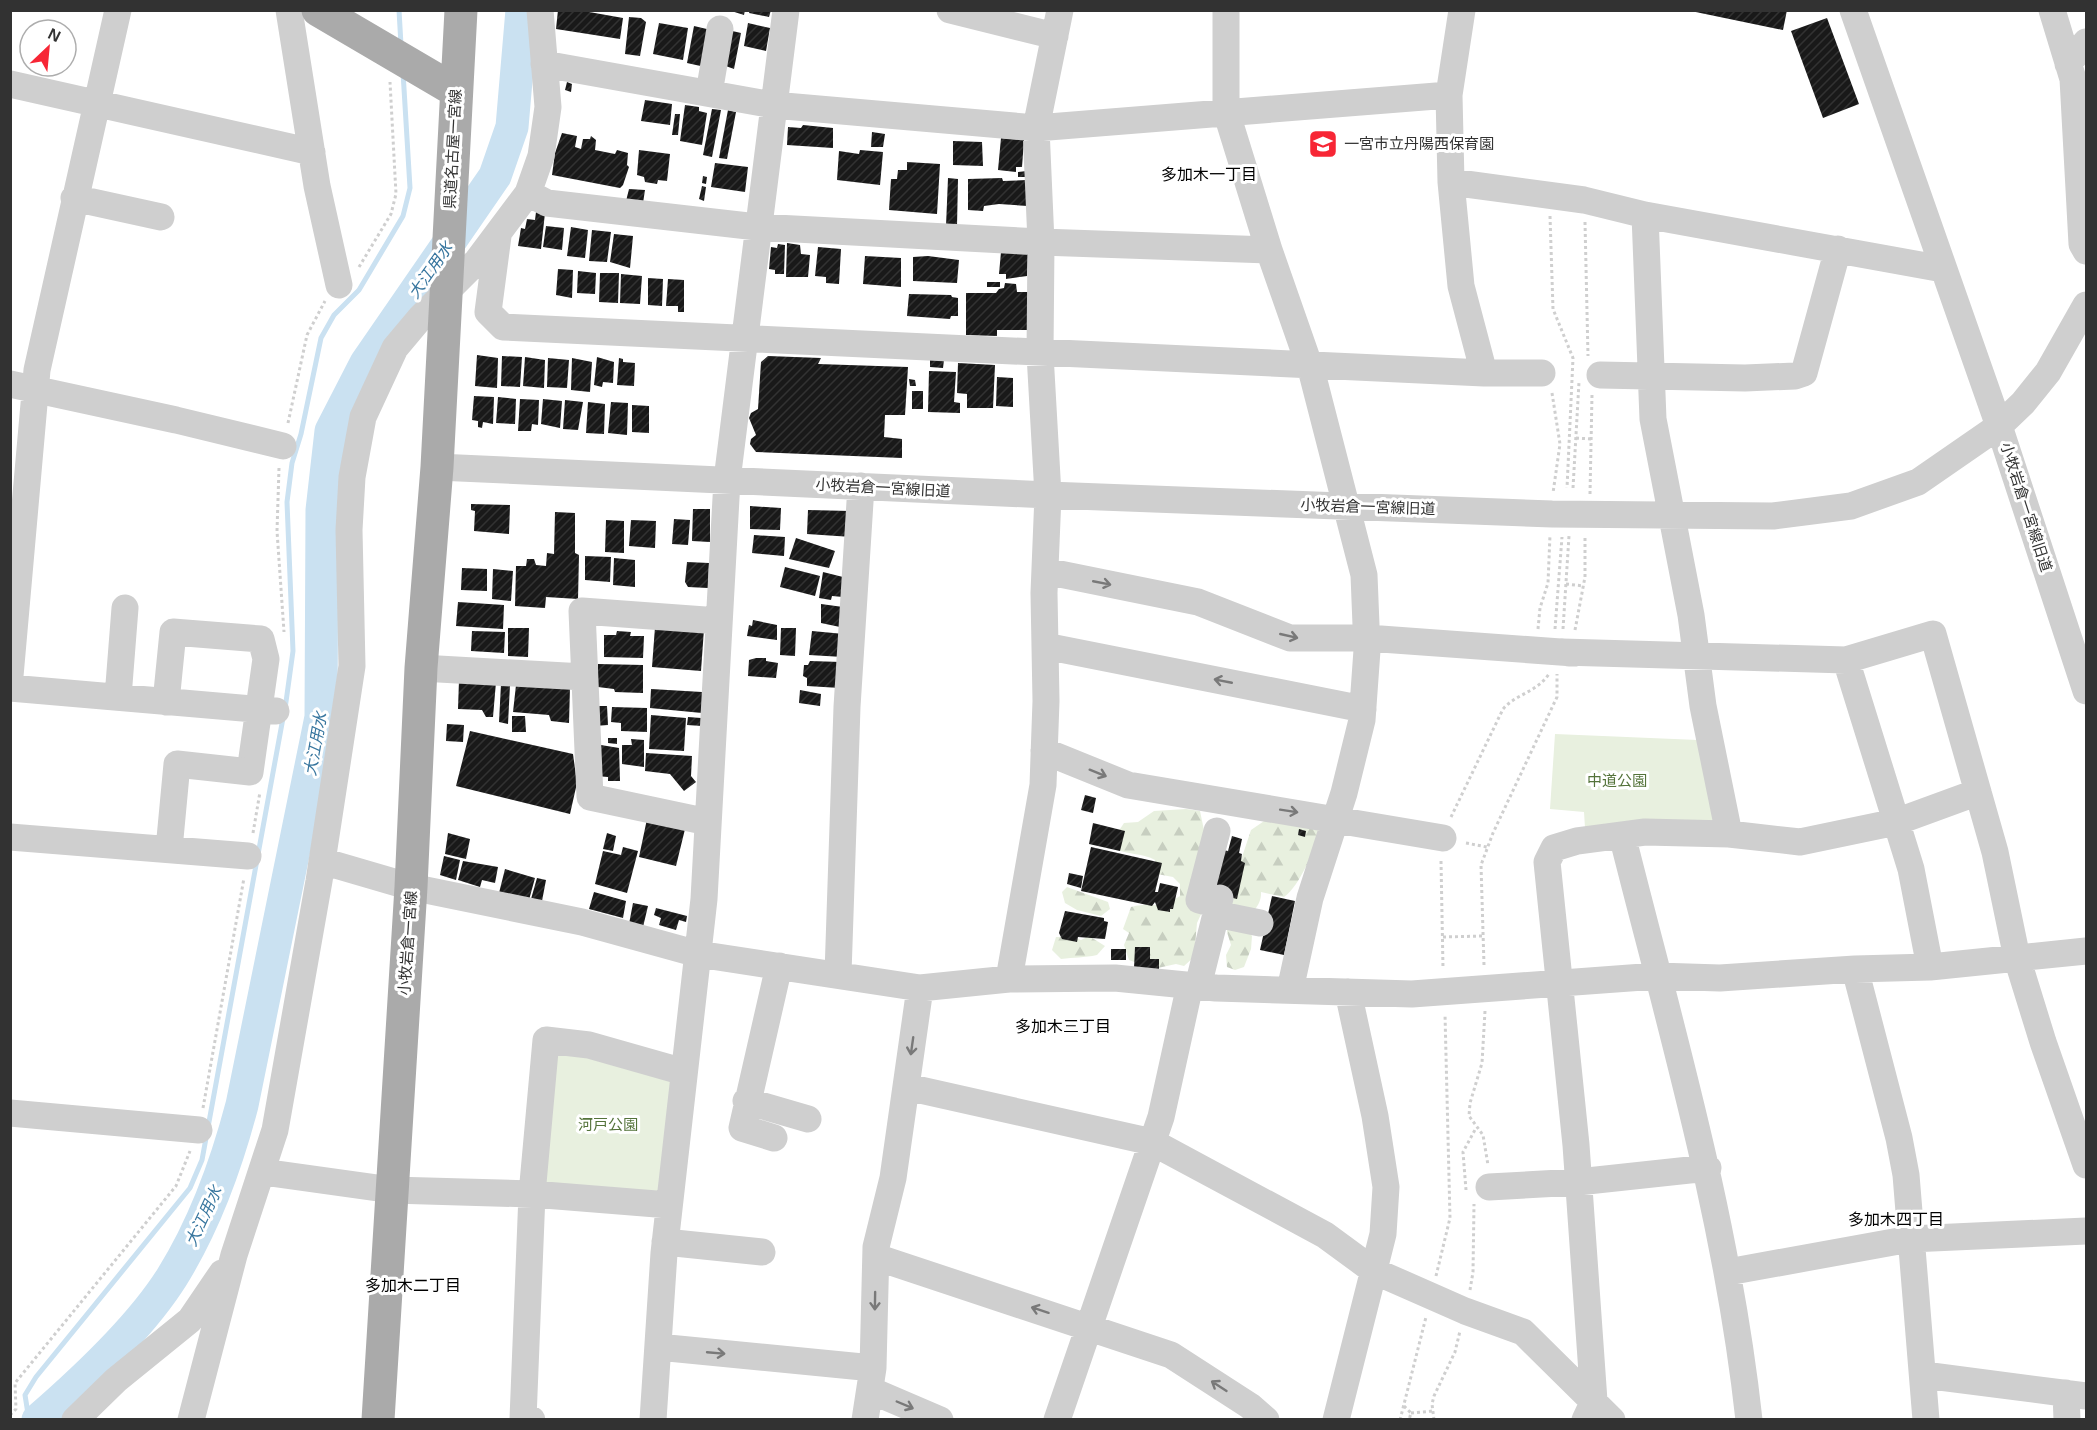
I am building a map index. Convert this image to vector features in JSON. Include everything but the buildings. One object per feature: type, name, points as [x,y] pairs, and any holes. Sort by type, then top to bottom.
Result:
[{"type":"main road","points":[[318,10],[456,91]]},
{"type":"main road","name":"県道名古屋一宮線","points":[[437,467],[461,10]]},
{"type":"main road","name":"小牧岩倉一宮線","points":[[378,1419],[411,887],[421,668],[437,467]]},
{"type":"street","points":[[10,676],[22,387],[74,198],[118,10]]},
{"type":"street","points":[[289,10],[312,152],[339,285]]},
{"type":"street","points":[[191,1419],[234,1255],[264,1172],[275,1130],[322,861],[352,666],[349,530],[352,477],[363,417],[395,348],[446,287],[477,261],[528,193],[543,146],[548,107],[540,10]]},
{"type":"street","points":[[653,1419],[665,1242],[698,954],[708,822],[727,480],[786,10]]},
{"type":"street","points":[[950,10],[1057,23],[1036,128],[1041,242],[1040,354],[1048,495],[1043,785],[1009,979]]},
{"type":"street","points":[[1226,10],[1226,111],[1269,250],[1309,364],[1364,575],[1367,638],[1363,709],[1337,819],[1310,898],[1290,990]]},
{"type":"street","points":[[1462,10],[1449,95],[1451,182],[1461,286],[1484,373]]},
{"type":"street","points":[[1853,10],[1999,426],[2023,403],[2048,372],[2082,321]]},
{"type":"street","points":[[2052,10],[2073,79],[2082,244],[2086,251]]},
{"type":"street","points":[[709,93],[720,29]]},
{"type":"street","points":[[2068,64],[2086,42]]},
{"type":"street","points":[[544,64],[773,105],[1036,128],[1226,111],[1449,95]]},
{"type":"street","points":[[10,84],[312,152]]},
{"type":"street","points":[[1451,182],[1584,200],[1645,215],[1943,269]]},
{"type":"street","points":[[528,193],[548,203],[757,227],[1041,242],[1269,250]]},
{"type":"street","points":[[74,198],[160,217]]},
{"type":"street","points":[[1645,215],[1653,419],[1691,615],[1703,706],[1729,834]]},
{"type":"street","points":[[498,233],[488,312],[503,327],[1040,354],[1484,373],[1542,373]]},
{"type":"street","points":[[1600,375],[1746,378],[1795,376],[1804,373],[1838,249]]},
{"type":"street","points":[[22,387],[283,446]]},
{"type":"street","name":"小牧岩倉一宮線旧道","points":[[437,467],[1048,495],[1552,514],[1773,516],[1851,506],[1918,482],[1999,426],[2086,692]]},
{"type":"street","points":[[838,974],[847,707],[861,486]]},
{"type":"street","points":[[1045,571],[1198,602],[1290,638],[1367,638],[1558,652],[1846,660],[1933,634],[1995,852],[2017,958],[2043,1042],[2086,1165]]},
{"type":"street","points":[[118,697],[125,608]]},
{"type":"street","points":[[708,822],[590,797],[582,612],[719,621]]},
{"type":"street","points":[[166,702],[173,632],[261,639],[266,659],[268,710],[250,772],[177,764],[170,849]]},
{"type":"street","points":[[1045,646],[1363,709]]},
{"type":"street","points":[[1846,660],[1911,869],[1930,967]]},
{"type":"street","points":[[421,668],[584,677]]},
{"type":"street","points":[[10,688],[268,710]]},
{"type":"street","points":[[1044,751],[1128,785],[1443,838]]},
{"type":"street","points":[[1597,1413],[1548,862],[1554,848],[1578,841],[1645,832],[1729,834],[1800,842],[1896,822],[1978,792]]},
{"type":"street","points":[[1217,831],[1199,900],[1218,905],[1260,923]]},
{"type":"street","points":[[1622,835],[1656,976],[1689,1089],[1707,1168],[1728,1272],[1749,1419]]},
{"type":"street","points":[[10,837],[248,856]]},
{"type":"street","points":[[322,861],[411,887],[582,922],[698,954],[920,988],[1009,979],[1115,978],[1194,986],[1348,992],[1444,992],[1656,976],[1720,978],[1855,969],[1930,967],[2086,951]]},
{"type":"street","points":[[1057,1419],[1161,1117],[1194,986],[1218,905]]},
{"type":"street","points":[[774,1138],[742,1128],[779,966]]},
{"type":"street","points":[[1855,969],[1899,1138],[1906,1175],[1926,1419]]},
{"type":"street","points":[[865,1419],[872,1379],[876,1257],[893,1178],[920,988]]},
{"type":"street","points":[[1336,1419],[1383,1234],[1386,1187],[1375,1116],[1348,992]]},
{"type":"street","points":[[532,1419],[523,1419],[532,1194],[546,1040],[589,1045],[684,1072]]},
{"type":"street","points":[[907,1087],[1152,1142],[1325,1235],[1374,1271],[1465,1311],[1523,1332],[1597,1413]]},
{"type":"street","points":[[747,1101],[808,1119]]},
{"type":"street","points":[[10,1113],[199,1130]]},
{"type":"street","points":[[1481,1196],[1578,1182],[1707,1168]]},
{"type":"street","points":[[264,1172],[392,1190],[532,1194],[669,1205]]},
{"type":"street","points":[[1728,1272],[1910,1239],[2086,1230]]},
{"type":"street","points":[[665,1242],[762,1252]]},
{"type":"street","points":[[75,1419],[116,1380],[190,1320],[234,1255]]},
{"type":"street","points":[[876,1257],[1171,1355],[1250,1406],[1266,1419]]},
{"type":"street","points":[[658,1347],[872,1379],[940,1419]]},
{"type":"street","points":[[1924,1375],[2076,1394],[2067,1419]]},
{"type":"path","points":[[1549,194],[1553,309],[1570,346],[1573,373],[1567,488]]},
{"type":"path","points":[[1584,200],[1586,343],[1591,375],[1600,375]]},
{"type":"path","points":[[1542,373],[1579,374],[1573,488]]},
{"type":"path","points":[[1576,438],[1591,439]]},
{"type":"path","points":[[1400,1419],[1450,1218],[1440,852],[1446,828],[1503,710],[1512,699],[1537,688],[1552,669],[1558,652],[1562,535]]},
{"type":"path","points":[[1434,1419],[1434,1396],[1455,1352],[1473,1272],[1487,1150],[1483,1135],[1469,1116],[1470,1104],[1482,1063],[1485,1033],[1481,865],[1493,832],[1557,697],[1556,675],[1569,536]]},
{"type":"path","points":[[1566,584],[1584,586]]},
{"type":"path","points":[[1443,937],[1483,936]]},
{"type":"path","points":[[1476,1127],[1463,1152],[1464,1185],[1481,1196]]},
{"type":"path","points":[[1404,1406],[1411,1413]]},
{"type":"path","points":[[1411,1413],[1433,1411]]},
{"type":"path","points":[[1409,1419],[1411,1413]]},
{"type":"green space","name":"中道公園","points":[[1555,734],[1698,740],[1716,829],[1585,828],[1584,812],[1550,809]]},
{"type":"green space","points":[[1186,809],[1200,811],[1206,840],[1202,912],[1197,923],[1194,957],[1184,966],[1176,964],[1153,969],[1129,960],[1124,945],[1129,933],[1123,929],[1131,907],[1172,901],[1180,896],[1180,884],[1173,877],[1157,874],[1155,860],[1115,849],[1118,832],[1124,823],[1138,822],[1154,811]]},
{"type":"green space","points":[[1270,817],[1322,828],[1306,866],[1290,892],[1284,897],[1261,892],[1259,902],[1245,927],[1252,936],[1251,949],[1244,967],[1235,970],[1227,967],[1226,955],[1231,945],[1227,932],[1230,893],[1251,830]]},
{"type":"green space","points":[[1067,887],[1108,902],[1110,909],[1101,916],[1077,910],[1065,903],[1062,892]]},
{"type":"green space","points":[[1089,936],[1105,946],[1097,955],[1061,959],[1052,950],[1056,937],[1073,937],[1081,940]]},
{"type":"green space","name":"河戸公園","points":[[555,1049],[671,1081],[661,1192],[544,1185]]},
{"type":"waterway","points":[[399,10],[401,45]]},
{"type":"waterway","name":"大江用水","points":[[38,1420],[110,1353],[159,1296],[195,1236],[222,1172],[242,1105],[321,717],[322,510],[331,431],[366,363],[495,176],[512,127],[522,10]]},
{"type":"waterway","points":[[285,709],[293,651],[287,502],[292,463],[301,434],[321,338],[334,315],[359,290],[403,216],[410,188],[403,72]]},
{"type":"waterway","points":[[29,1420],[25,1395],[36,1377],[190,1188],[202,1160],[283,718]]},
{"type":"place","name":"一宮市立丹陽西保育園","points":[[1323,144]]},
{"type":"district","name":"多加木一丁目","points":[[1209,174]]},
{"type":"district","name":"多加木三丁目","points":[[1063,1026]]},
{"type":"district","name":"多加木四丁目","points":[[1896,1219]]},
{"type":"district","name":"多加木二丁目","points":[[413,1285]]}]
